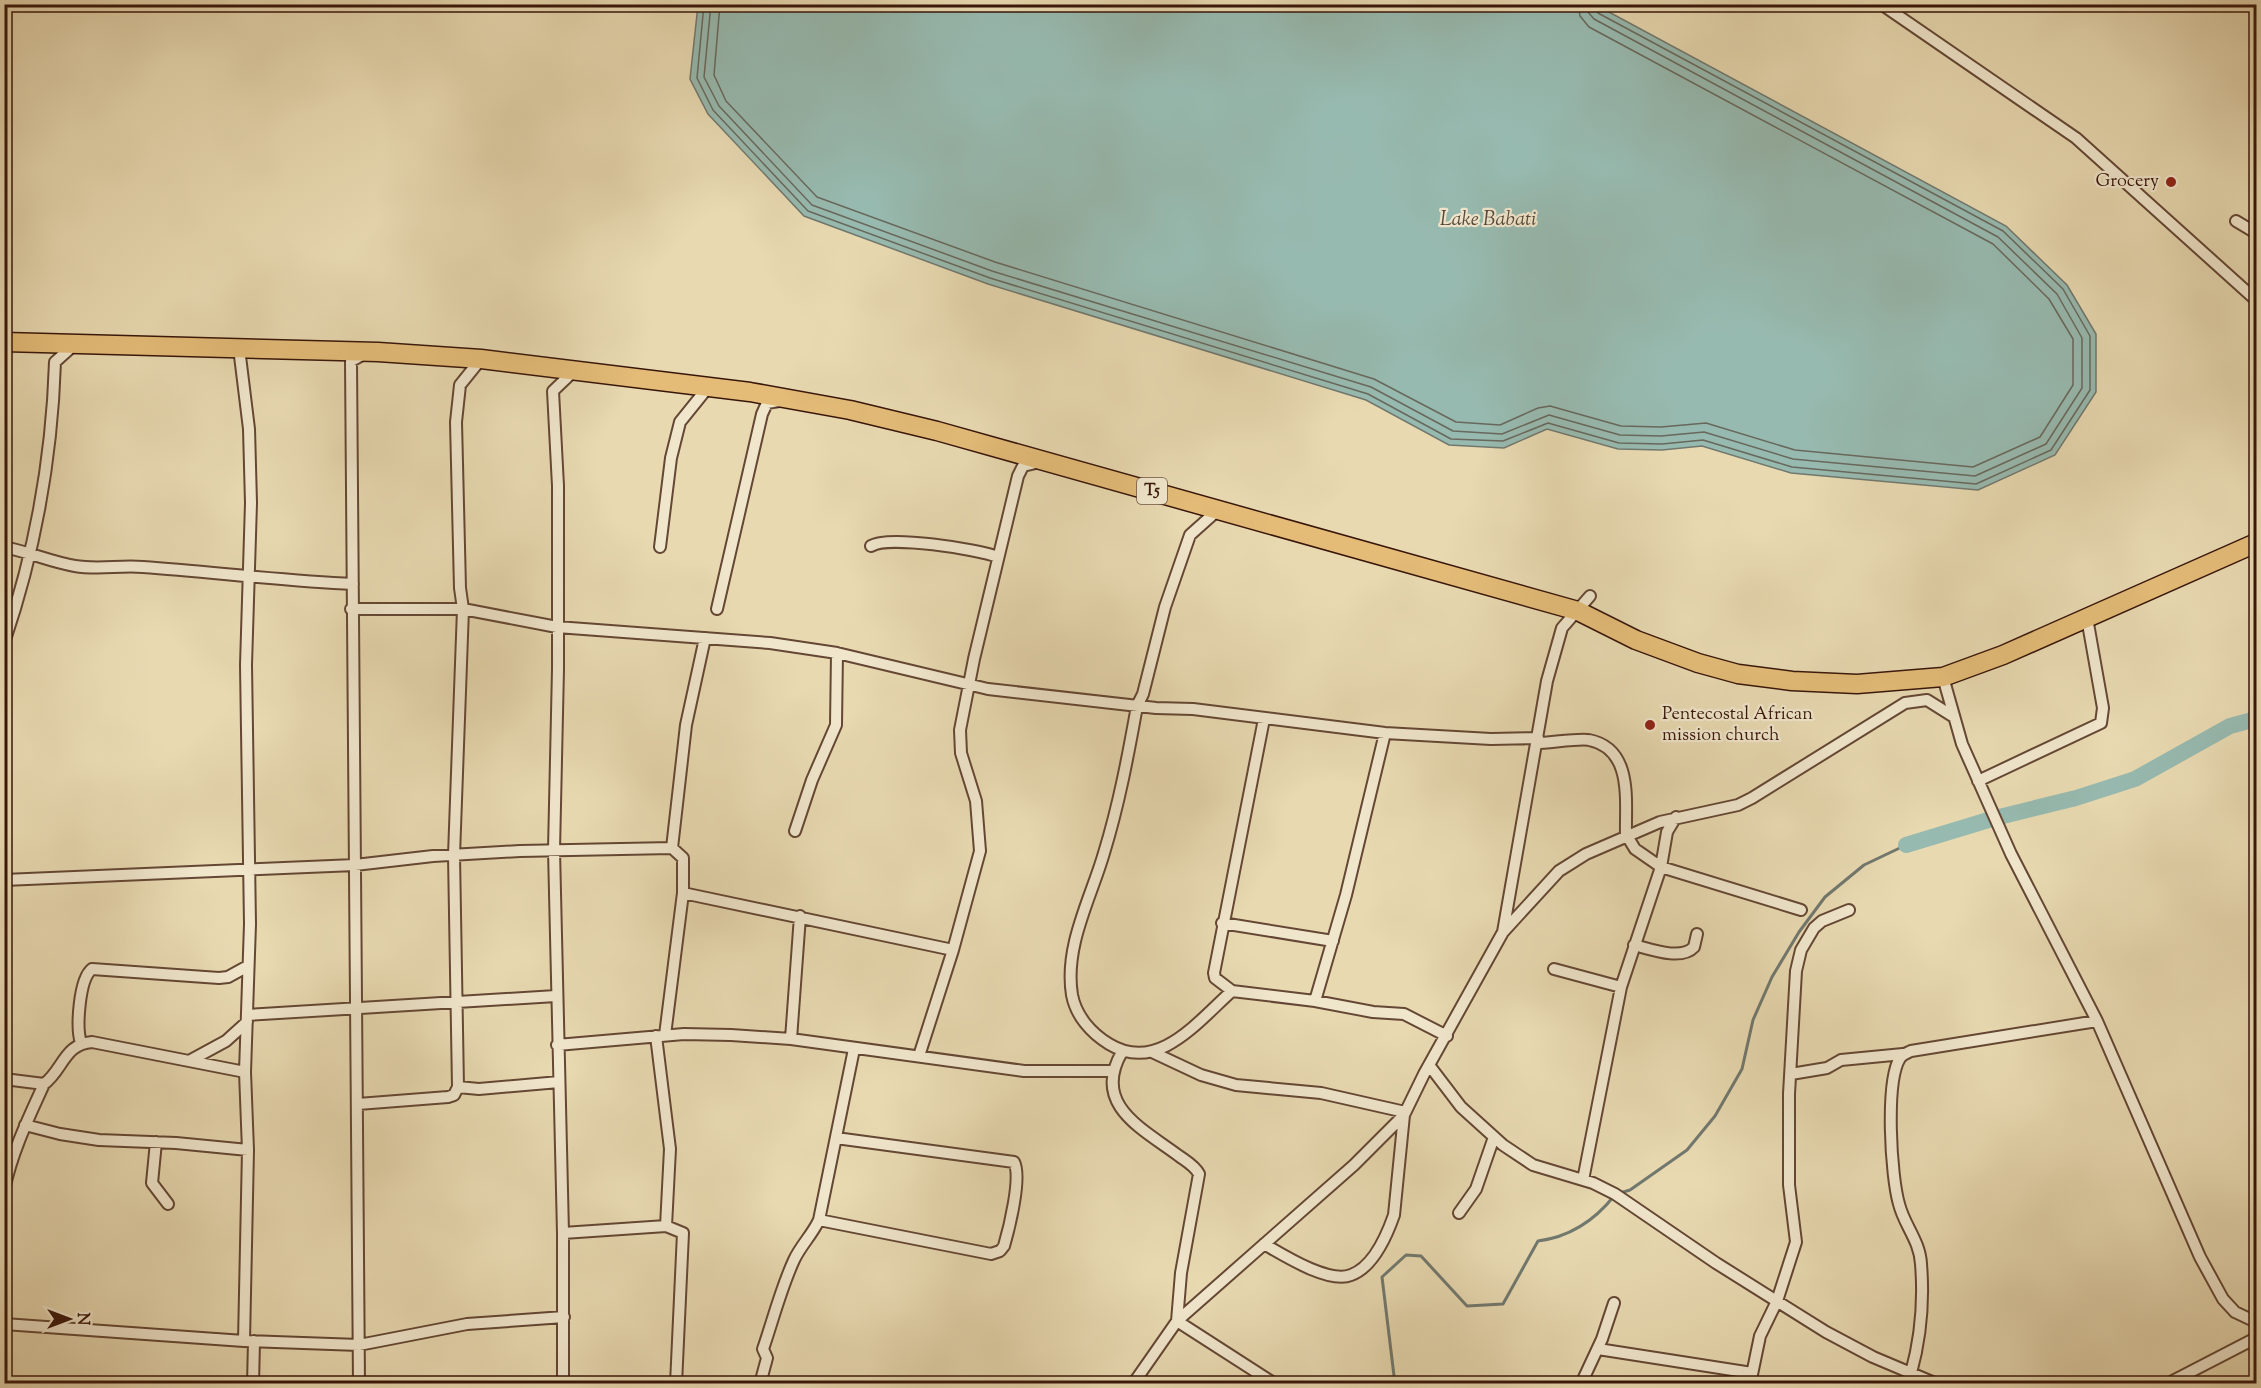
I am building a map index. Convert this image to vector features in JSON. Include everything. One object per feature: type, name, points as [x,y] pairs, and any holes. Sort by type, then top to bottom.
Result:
[{"type":"highway","name":"T5","points":[[4,342],[367,352],[481,359],[709,386],[850,410],[1046,460],[1578,611],[1636,640],[1698,663],[1738,674],[1792,681],[1857,684],[1943,677],[2003,655],[2256,543]]},
{"type":"street","points":[[1881,4],[2076,138],[2256,300]]},
{"type":"street","points":[[2236,221],[2256,233]]},
{"type":"street","points":[[4,643],[32,552],[53,410],[55,362],[75,344]]},
{"type":"street","points":[[239,348],[249,429],[246,688],[250,924],[245,1072],[248,1150],[249,1341],[253,1383]]},
{"type":"street","points":[[359,1383],[358,1104],[351,609],[353,584],[351,361],[367,352]]},
{"type":"street","points":[[358,1104],[448,1097],[454,1095],[458,1088],[454,855],[463,609],[460,588],[456,422],[460,385],[481,359]]},
{"type":"street","points":[[563,1383],[563,1233],[554,850],[558,486],[553,391],[576,370]]},
{"type":"street","points":[[660,547],[671,458],[680,422],[709,386]]},
{"type":"street","points":[[717,609],[762,414],[767,403],[791,399]]},
{"type":"street","points":[[919,1056],[953,950],[980,851],[976,801],[959,741],[969,686],[998,556],[1023,466],[1046,460]]},
{"type":"street","points":[[1219,510],[1190,536],[1165,607],[1143,694],[1137,706],[1123,787],[1104,855],[1081,920],[1073,970],[1072,994],[1081,1018],[1098,1037],[1122,1052],[1152,1052],[1168,1047],[1232,991]]},
{"type":"street","points":[[871,546],[891,542],[944,545],[998,556]]},
{"type":"street","points":[[4,547],[32,552],[63,564],[80,567],[142,567],[249,578],[353,584]]},
{"type":"street","points":[[1503,932],[1555,650],[1562,628],[1590,596]]},
{"type":"street","points":[[351,609],[463,609],[557,627],[770,643],[837,653],[969,686],[1137,706],[1193,709],[1385,734],[1491,740],[1588,740],[1612,752],[1623,767],[1626,836],[1635,849],[1661,867],[1801,910]]},
{"type":"street","points":[[1978,781],[2101,723],[2103,708],[2087,618]]},
{"type":"street","points":[[672,848],[686,725],[705,638]]},
{"type":"street","points":[[795,831],[812,780],[836,725],[837,653]]},
{"type":"street","points":[[1943,677],[1962,744],[1978,781],[2011,854],[2097,1021],[2211,1280],[2235,1312],[2256,1322]]},
{"type":"street","points":[[1133,1383],[1177,1321],[1354,1165],[1405,1114],[1429,1065],[1503,932],[1559,871],[1586,854],[1676,817],[1737,805],[1752,798],[1905,703],[1928,700],[1954,717]]},
{"type":"street","points":[[1264,719],[1253,782],[1222,923],[1215,978],[1232,991],[1315,1000],[1350,1009],[1404,1014],[1447,1035]]},
{"type":"street","points":[[1315,1000],[1333,941],[1385,734]]},
{"type":"street","points":[[1583,1180],[1621,987],[1661,867],[1667,832],[1676,817]]},
{"type":"street","points":[[4,880],[355,865],[454,855],[554,850],[672,848],[682,855],[683,893],[661,1036],[670,1149],[666,1226]]},
{"type":"street","points":[[683,893],[953,950]]},
{"type":"street","points":[[1598,1349],[1751,1378],[1760,1336],[1777,1301],[1796,1242],[1790,1185],[1791,1074],[1794,999],[1801,950],[1814,928],[1822,921],[1849,910]]},
{"type":"street","points":[[791,1038],[800,916]]},
{"type":"street","points":[[1222,923],[1333,941]]},
{"type":"street","points":[[1634,945],[1665,952],[1685,953],[1694,947],[1697,934]]},
{"type":"street","points":[[81,1043],[77,1032],[78,1021],[85,979],[92,969],[219,978],[237,974],[248,966]]},
{"type":"street","points":[[1554,969],[1621,987]]},
{"type":"street","points":[[191,1060],[216,1047],[247,1018],[356,1008],[556,996]]},
{"type":"street","points":[[1791,1074],[1827,1068],[1841,1060],[1904,1054],[2097,1021]]},
{"type":"street","points":[[557,1045],[696,1034],[791,1038],[854,1049],[1024,1071],[1114,1071]]},
{"type":"street","points":[[4,1190],[25,1125],[44,1084],[50,1080],[66,1054],[81,1043],[112,1045],[245,1072]]},
{"type":"street","points":[[760,1383],[767,1359],[763,1349],[788,1276],[794,1260],[813,1234],[819,1220],[854,1049]]},
{"type":"street","points":[[1122,1052],[1114,1071],[1116,1100],[1125,1116],[1189,1163],[1199,1174],[1185,1246],[1177,1321]]},
{"type":"street","points":[[1152,1052],[1201,1075],[1236,1085],[1321,1093],[1405,1114]]},
{"type":"street","points":[[1904,1054],[1895,1074],[1892,1143],[1894,1185],[1900,1208],[1920,1250],[1922,1265],[1922,1326],[1911,1373]]},
{"type":"street","points":[[1429,1065],[1461,1107],[1494,1137],[1533,1165],[1583,1180],[1615,1194],[1716,1263],[1826,1332],[1931,1382]]},
{"type":"street","points":[[4,1079],[44,1084]]},
{"type":"street","points":[[458,1088],[479,1089],[559,1082]]},
{"type":"street","points":[[1264,1244],[1300,1265],[1341,1276],[1350,1276],[1365,1264],[1389,1229],[1394,1215],[1405,1114]]},
{"type":"street","points":[[25,1125],[60,1134],[99,1140],[156,1142],[248,1150]]},
{"type":"street","points":[[1459,1213],[1476,1188],[1494,1137]]},
{"type":"street","points":[[819,1220],[992,1254],[1000,1251],[1004,1246],[1012,1208],[1017,1170],[1014,1162],[836,1138]]},
{"type":"street","points":[[156,1142],[152,1183],[168,1204]]},
{"type":"street","points":[[563,1233],[666,1226],[682,1231],[685,1235],[676,1383]]},
{"type":"street","points":[[1581,1383],[1598,1349],[1614,1303]]},
{"type":"street","points":[[4,1324],[249,1341],[359,1345],[466,1324],[564,1317]]},
{"type":"street","points":[[1177,1321],[1275,1383]]},
{"type":"street","points":[[2166,1383],[2181,1381],[2256,1338]]},
{"type":"water","name":"Lake Babati","points":[[698,5],[1596,5],[2006,226],[2067,285],[2096,334],[2096,392],[2055,455],[1978,490],[1791,473],[1702,446],[1662,450],[1618,449],[1547,429],[1504,448],[1449,445],[1366,400],[988,284],[804,216],[708,114],[690,79]]},
{"type":"waterway","points":[[1906,845],[1995,818],[2076,798],[2135,779],[2230,726],[2256,719]]},
{"type":"waterway","points":[[1620,1193],[1630,1190],[1687,1150],[1715,1116],[1742,1069],[1753,1020],[1772,977],[1799,932],[1825,897],[1864,865],[1906,845]]},
{"type":"waterway","points":[[1395,1384],[1382,1277],[1406,1255],[1421,1256],[1467,1306],[1503,1304],[1538,1241],[1560,1236],[1580,1226],[1598,1213],[1614,1196]]},
{"type":"place","name":"Grocery","points":[[2171,182]]},
{"type":"place","name":"Pentecostal African mission church","points":[[1650,725]]}]
